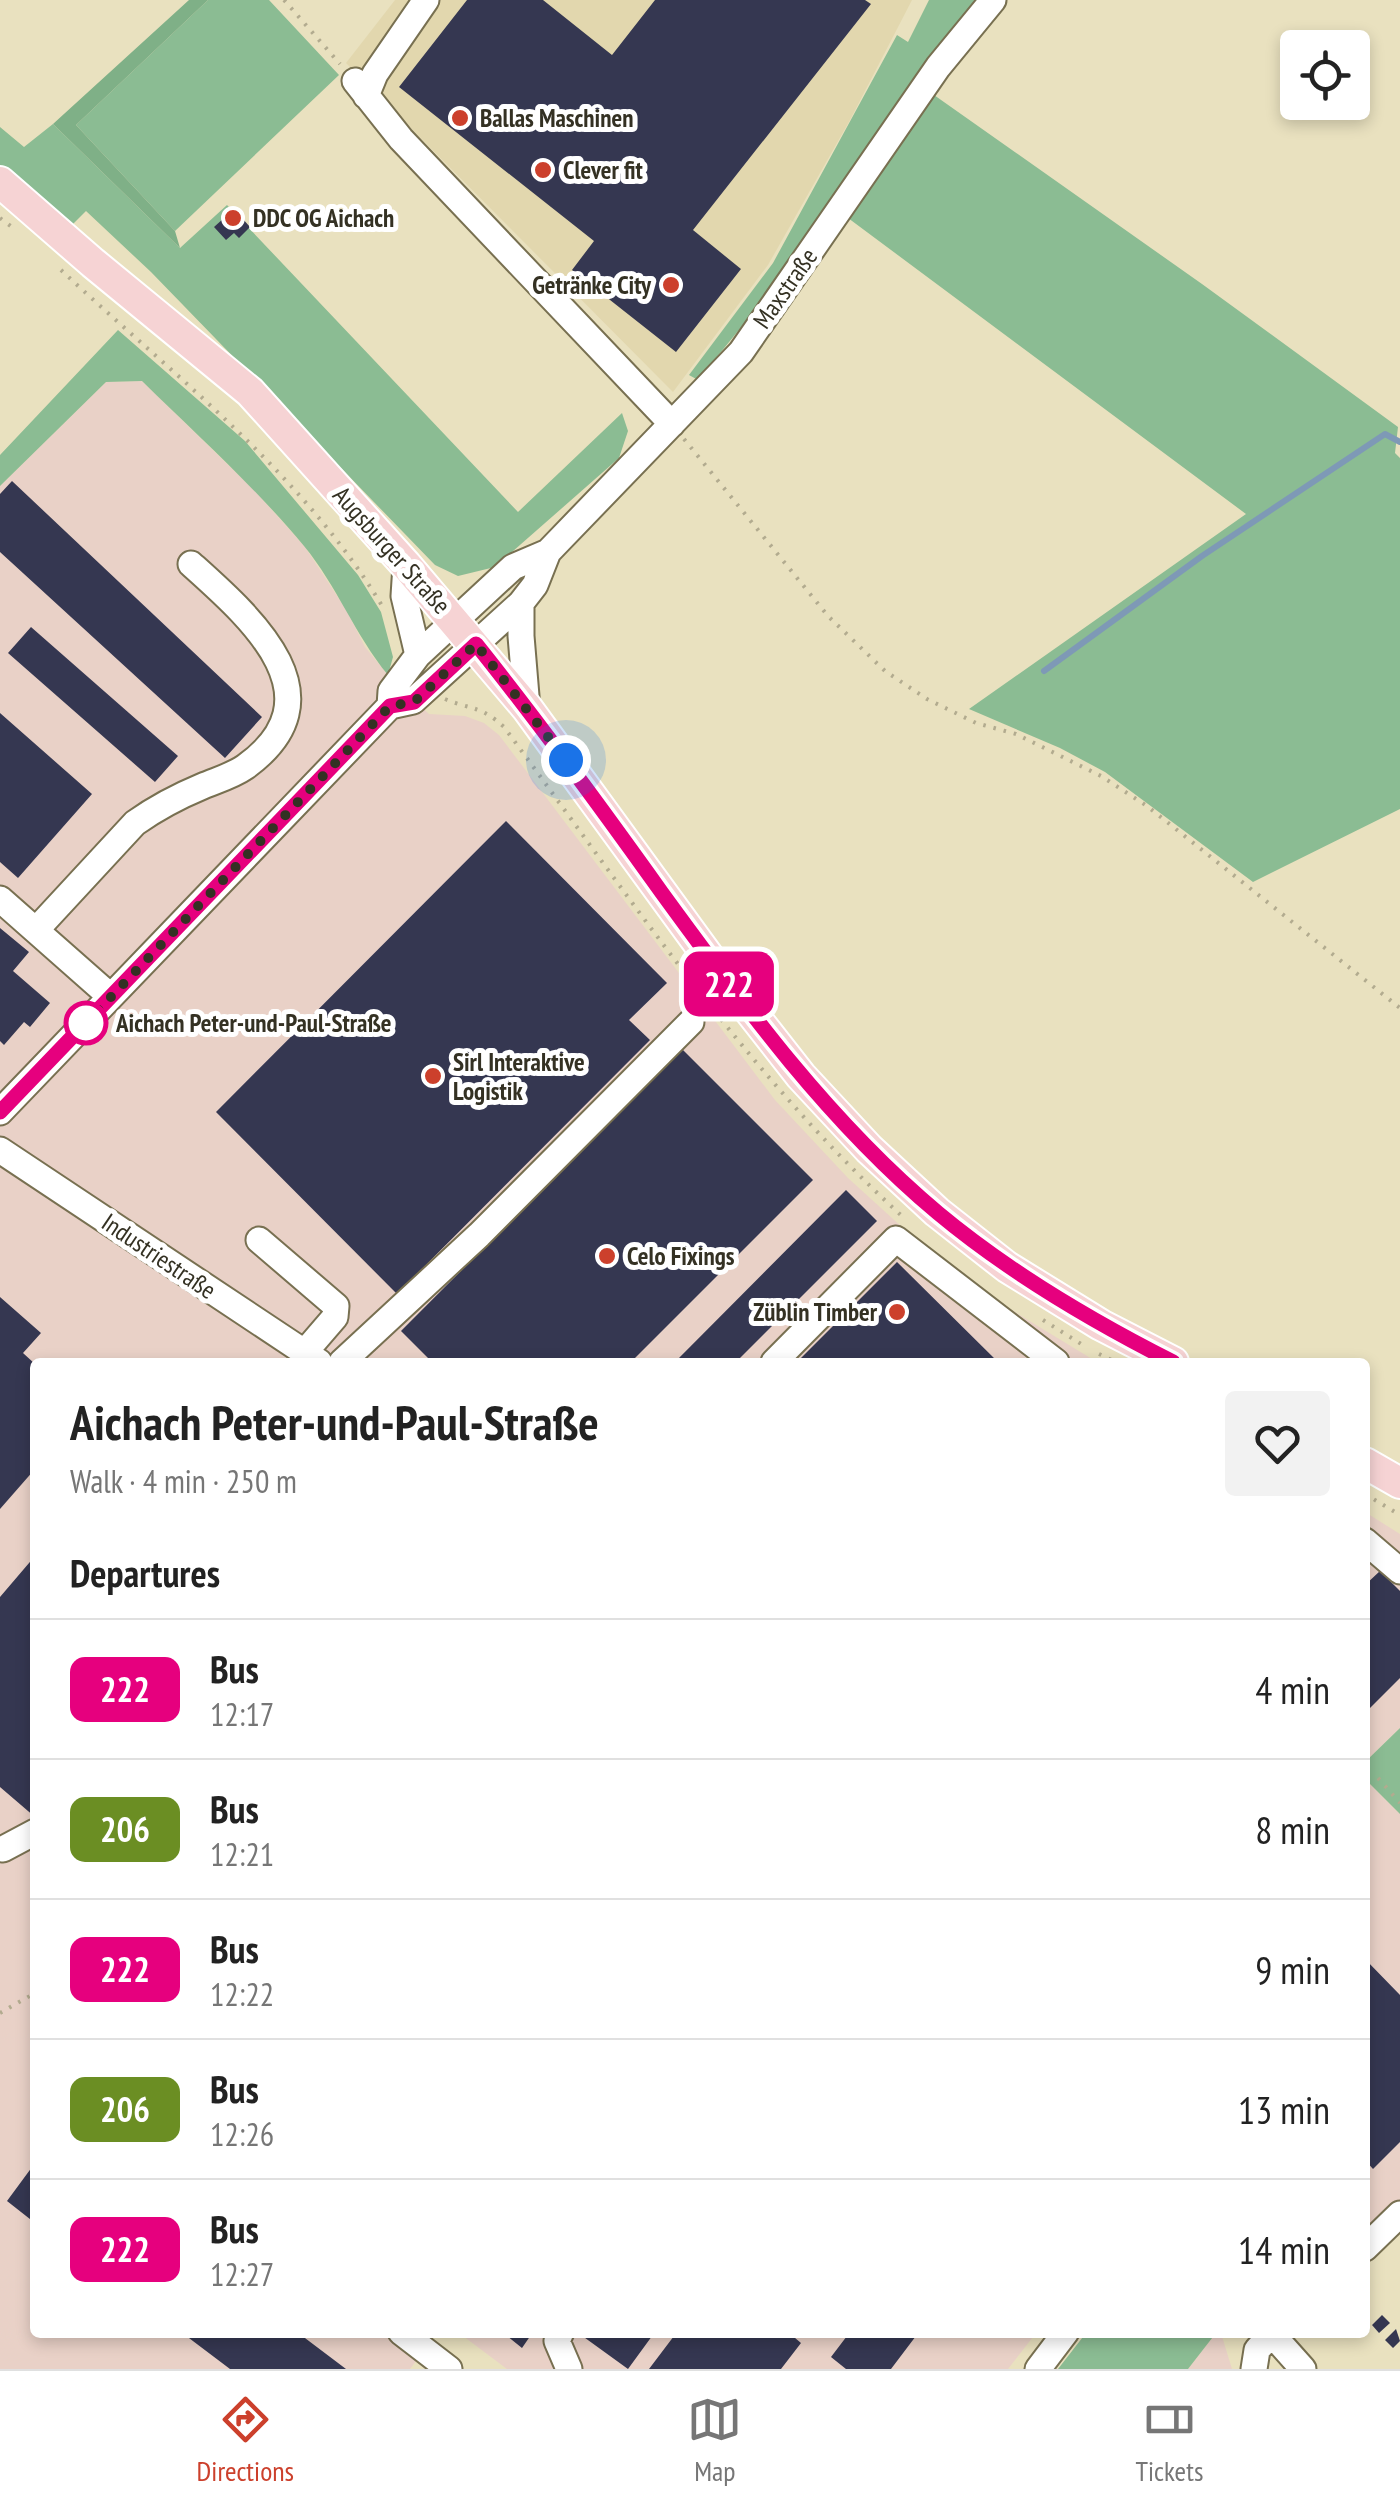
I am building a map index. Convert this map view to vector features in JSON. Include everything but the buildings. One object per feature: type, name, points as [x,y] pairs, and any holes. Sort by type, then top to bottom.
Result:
[{"type":"main road","name":"Augsburger Straße","points":[[0,182],[250,392],[406,565],[528,708],[718,970],[801,1076],[869,1149],[936,1212],[1006,1266],[1101,1325],[1166,1358]]},
{"type":"main road","points":[[1370,1466],[1400,1483]]},
{"type":"street","points":[[426,0],[375,74],[360,89],[401,139],[672,424]]},
{"type":"street","name":"Maxstraße","points":[[548,552],[535,585],[521,603],[414,702],[390,706],[391,692],[418,655],[513,568],[548,552],[741,352],[938,67],[993,0]]},
{"type":"street","points":[[36,930],[134,823],[246,766],[280,734],[288,695],[284,670],[272,646],[246,612],[191,564]]},
{"type":"street","points":[[406,565],[404,596],[418,655]]},
{"type":"street","name":"Maxstraße","points":[[521,603],[520,636],[528,708]]},
{"type":"street","points":[[0,1112],[390,706]]},
{"type":"street","points":[[0,899],[110,996]]},
{"type":"street","points":[[346,1358],[480,1235],[691,1022]]},
{"type":"street","name":"Industriestraße","points":[[0,1150],[312,1358]]},
{"type":"street","points":[[259,1240],[336,1306],[335,1317],[312,1358]]},
{"type":"street","points":[[778,1358],[896,1240],[1051,1358]]},
{"type":"street","points":[[1370,1545],[1400,1570]]},
{"type":"street","points":[[3,1849],[30,1835]]},
{"type":"street","points":[[1370,2243],[1400,2214]]},
{"type":"street","points":[[409,2338],[449,2369]]},
{"type":"street","points":[[558,2338],[568,2369]]},
{"type":"street","points":[[1038,2369],[1061,2338]]},
{"type":"street","points":[[1254,2369],[1258,2350],[1268,2338]]},
{"type":"street","points":[[1276,2338],[1302,2369]]},
{"type":"path","points":[[284,0],[360,89]]},
{"type":"path","points":[[0,218],[25,238]]},
{"type":"path","points":[[52,261],[253,443],[359,570],[384,608],[388,625]]},
{"type":"path","points":[[672,424],[828,616],[885,671],[927,699],[976,722],[1016,734],[1101,776],[1147,806],[1400,1008]]},
{"type":"path","points":[[1370,1497],[1400,1515]]},
{"type":"path","points":[[1378,1778],[1400,1803]]},
{"type":"path","points":[[0,2013],[30,1996]]},
{"type":"shaded area","points":[[395,0],[912,0],[768,265],[673,392],[346,63]]},
{"type":"shaded area","points":[[142,381],[256,492],[305,547],[347,611],[365,647],[429,714],[465,716],[484,723],[499,735],[775,1100],[848,1178],[914,1238],[992,1298],[1090,1358],[30,1358],[30,2338],[393,2338],[419,2357],[410,2369],[0,2369],[0,486],[106,382]]},
{"type":"shaded area","points":[[1370,1515],[1400,1534],[1400,1728],[1370,1757]]},
{"type":"shaded area","points":[[1370,1784],[1400,1814],[1400,2226],[1370,2256]]},
{"type":"shaded area","points":[[466,2338],[1032,2338],[1008,2369],[507,2369]]},
{"type":"shaded area","points":[[1212,2338],[1223,2338],[1232,2369],[1188,2369]]},
{"type":"green space","points":[[189,0],[208,0],[76,125],[175,231],[180,248],[53,124]]},
{"type":"green space","points":[[208,0],[269,0],[339,75],[175,231],[76,125]]},
{"type":"green space","points":[[929,0],[982,0],[939,49],[880,128],[778,282],[698,380],[689,375],[773,263],[897,35],[908,42]]},
{"type":"green space","points":[[934,95],[1398,427],[1395,453],[1400,458],[1400,809],[1253,882],[1105,772],[969,709],[1246,514],[848,218]]},
{"type":"green space","points":[[53,124],[180,248],[227,205],[518,512],[622,413],[628,431],[619,458],[495,567],[458,576],[435,565],[151,272],[86,211],[69,228],[0,165],[0,127],[24,147]]},
{"type":"green space","points":[[118,330],[245,441],[358,575],[381,612],[393,657],[388,675],[304,546],[246,482],[142,381],[106,382],[0,486],[0,455]]},
{"type":"green space","points":[[1400,1728],[1400,1814],[1370,1784],[1370,1757]]},
{"type":"green space","points":[[1081,2338],[1212,2338],[1188,2369],[1058,2369]]},
{"type":"waterway","points":[[1044,671],[1202,556],[1385,434],[1400,442]]},
{"type":"bus line","name":"222","points":[[0,1112],[390,706],[414,702],[476,644],[528,708],[718,970],[801,1076],[869,1149],[936,1212],[1006,1266],[1101,1325],[1165,1358]]},
{"type":"place","name":"Ballas Maschinen","points":[[460,118]]},
{"type":"place","name":"Clever fit","points":[[543,170]]},
{"type":"place","name":"DDC OG Aichach","points":[[233,218]]},
{"type":"place","name":"Getränke City","points":[[671,285]]},
{"type":"place","name":"Aichach Peter-und-Paul-Straße","points":[[86,1023]]},
{"type":"place","name":"Sirl Interaktive Logistik","points":[[433,1076]]},
{"type":"place","name":"Celo Fixings","points":[[607,1256]]},
{"type":"place","name":"Züblin Timber","points":[[897,1312]]},
{"type":"route","points":[[86,1023],[390,706],[414,702],[476,644],[566,760]]}]
